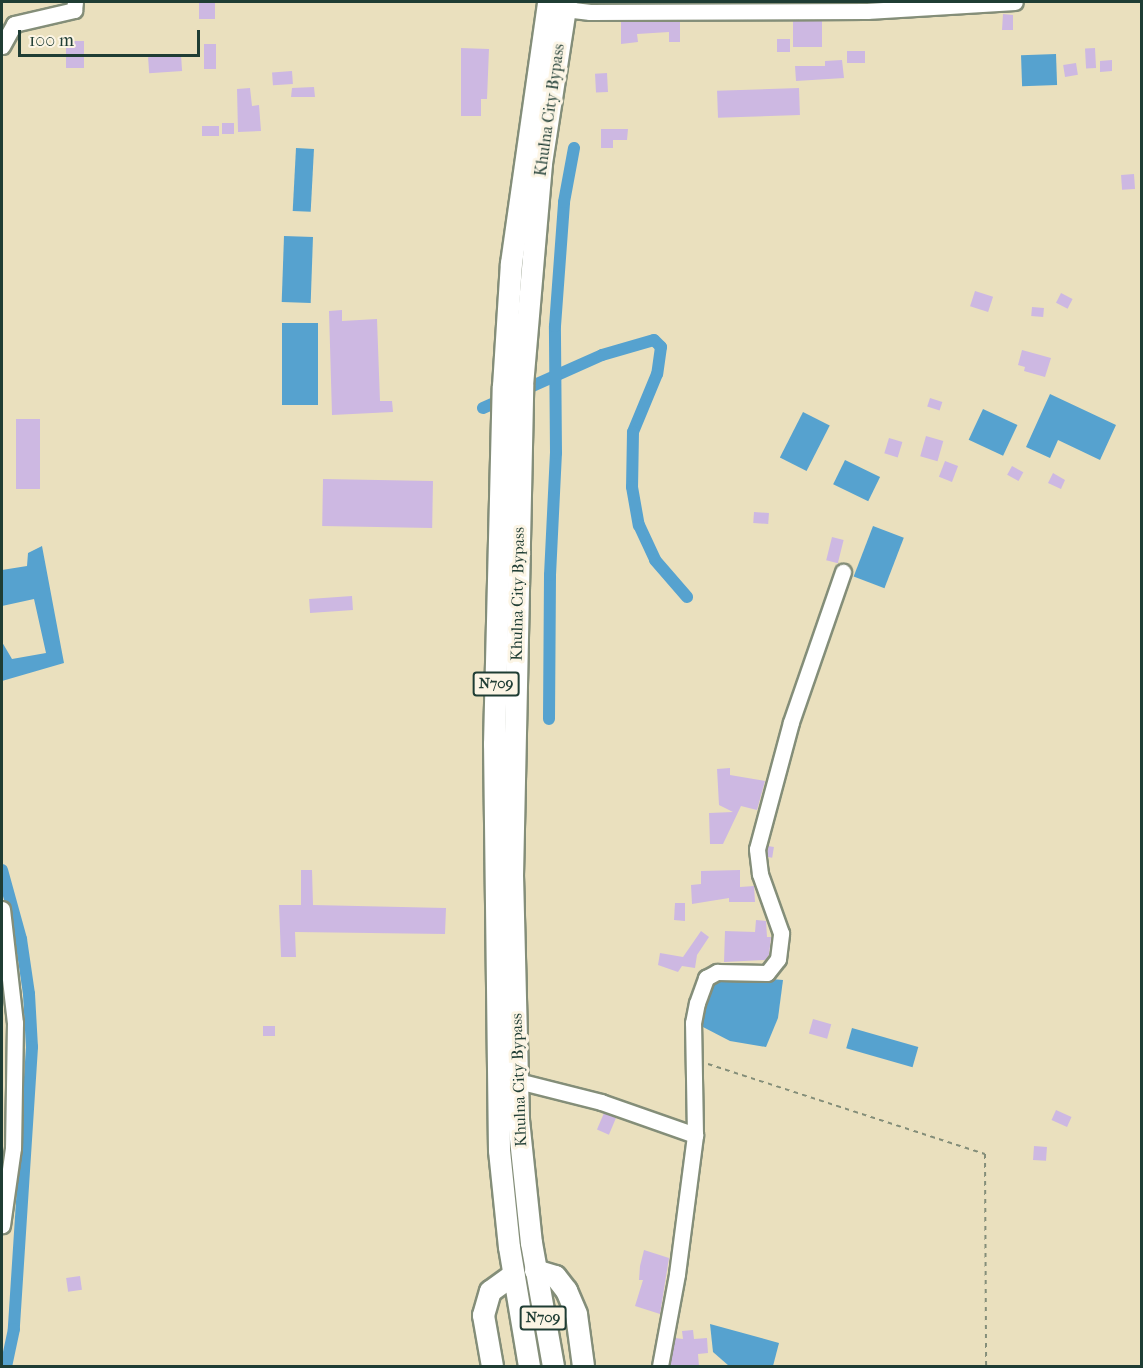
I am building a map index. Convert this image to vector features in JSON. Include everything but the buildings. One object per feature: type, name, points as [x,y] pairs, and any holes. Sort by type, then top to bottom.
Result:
[{"type":"highway","name":"Khulna City Bypass","points":[[553,1366],[535,1270],[523,1181],[512,876],[522,385],[541,163],[560,4]]},
{"type":"highway","name":"Khulna City Bypass","points":[[529,1366],[513,1274],[499,1150],[494,744],[503,386],[511,262],[560,4]]},
{"type":"highway","points":[[535,1270],[555,1276],[566,1290],[576,1314],[584,1366]]},
{"type":"highway","points":[[492,1366],[483,1315],[490,1291],[513,1274]]},
{"type":"street","points":[[2,46],[14,24],[74,10],[75,2]]},
{"type":"street","points":[[560,4],[590,12],[920,9],[1015,2]]},
{"type":"street","points":[[660,1366],[677,1274],[695,1135],[693,1023],[706,978],[717,972],[767,973],[778,959],[781,933],[760,874],[757,849],[791,722],[843,572]]},
{"type":"street","points":[[2,909],[15,1023],[13,1148],[2,1225]]},
{"type":"street","points":[[518,1081],[601,1102],[695,1135]]},
{"type":"path","points":[[695,1060],[985,1154],[986,1366]]},
{"type":"water","points":[[1056,54],[1057,85],[1022,86],[1021,55]]},
{"type":"water","points":[[296,148],[314,149],[311,212],[293,211]]},
{"type":"water","points":[[284,236],[313,237],[311,303],[282,302]]},
{"type":"water","points":[[282,323],[318,323],[318,405],[282,405]]},
{"type":"water","points":[[1050,394],[1116,425],[1100,460],[1058,440],[1050,458],[1026,447]]},
{"type":"water","points":[[983,409],[1017,425],[1003,456],[969,440]]},
{"type":"water","points":[[803,412],[830,426],[807,471],[780,457]]},
{"type":"water","points":[[845,460],[880,477],[868,501],[833,484]]},
{"type":"water","points":[[873,526],[904,538],[884,588],[854,576]]},
{"type":"water","points":[[42,546],[64,663],[2,681],[2,642],[12,659],[46,653],[34,599],[2,606],[2,570],[27,566],[28,553]]},
{"type":"water","points":[[719,975],[783,980],[778,1018],[766,1047],[730,1041],[701,1026],[707,984]]},
{"type":"water","points":[[852,1028],[918,1047],[913,1067],[846,1048]]},
{"type":"water","points":[[710,1324],[779,1343],[773,1366],[729,1366],[713,1352]]},
{"type":"waterway","points":[[549,719],[550,575],[556,453],[555,326],[564,202],[574,148]]},
{"type":"waterway","points":[[483,408],[602,355],[654,340],[661,347],[657,374],[633,432],[632,487],[639,525],[655,560],[687,597]]},
{"type":"waterway","points":[[2,870],[21,939],[29,994],[32,1047],[14,1329],[6,1366]]}]
